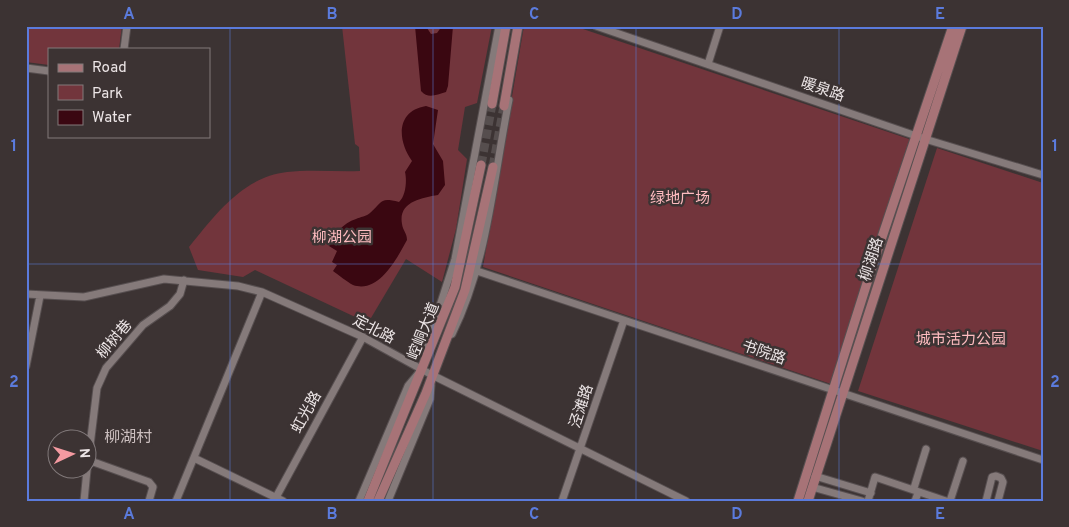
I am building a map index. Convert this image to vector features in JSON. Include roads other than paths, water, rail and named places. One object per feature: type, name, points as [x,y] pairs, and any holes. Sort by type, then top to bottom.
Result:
[{"type":"main road","points":[[492,104],[506,26]]},
{"type":"main road","points":[[504,106],[518,26]]},
{"type":"main road","name":"柳湖路","points":[[921,137],[953,26]]},
{"type":"main road","name":"柳湖路","points":[[798,501],[837,391],[921,137],[962,26]]},
{"type":"main road","name":"崆峒大道","points":[[368,501],[456,287],[481,164]]},
{"type":"main road","name":"崆峒大道","points":[[378,501],[432,375],[465,290],[493,167]]},
{"type":"main road","name":"柳湖路","points":[[808,501],[837,391]]},
{"type":"street","points":[[124,48],[126,26]]},
{"type":"street","points":[[359,501],[408,386],[422,370],[429,337],[444,297],[459,241],[499,26]]},
{"type":"street","points":[[388,501],[430,399],[432,375],[463,312],[477,271],[487,228],[522,26]]},
{"type":"street","name":"暖泉路","points":[[596,26],[921,137],[1043,175]]},
{"type":"street","points":[[708,64],[720,26]]},
{"type":"street","points":[[26,68],[48,71]]},
{"type":"street","name":"书院路","points":[[477,271],[1043,460]]},
{"type":"street","name":"定北路","points":[[26,294],[84,297],[164,278],[238,286],[262,292],[363,337],[422,370],[686,501]]},
{"type":"street","name":"柳树巷","points":[[92,430],[97,388],[106,368],[143,325],[170,306],[180,294],[184,280]]},
{"type":"street","points":[[176,501],[262,292]]},
{"type":"street","points":[[26,366],[40,296]]},
{"type":"street","name":"泾滩路","points":[[562,501],[624,320]]},
{"type":"street","name":"虹光路","points":[[278,500],[363,337]]},
{"type":"street","points":[[915,501],[926,449]]},
{"type":"street","points":[[194,458],[278,500]]},
{"type":"street","points":[[868,501],[876,477],[948,501],[963,461]]},
{"type":"street","name":"柳树巷","points":[[98,464],[149,482],[152,487],[148,501]]},
{"type":"street","points":[[815,476],[871,493]]},
{"type":"street","points":[[986,501],[992,477],[996,476],[1001,478],[1003,482],[998,501]]},
{"type":"street","points":[[84,501],[85,480]]},
{"type":"street","points":[[812,488],[862,501]]},
{"type":"water","points":[[415,26],[427,28],[431,34],[437,33],[442,26],[453,26],[446,92],[429,96],[421,91]]},
{"type":"water","points":[[426,106],[438,110],[433,144],[443,161],[445,185],[438,195],[412,202],[407,206],[402,217],[402,224],[407,240],[386,273],[371,284],[353,285],[333,271],[337,265],[332,262],[337,251],[329,246],[336,233],[347,223],[369,214],[384,200],[399,202],[405,188],[405,172],[412,161],[407,153],[402,136],[404,120],[416,109]]},
{"type":"tunnel","points":[[481,165],[492,104]]},
{"type":"tunnel","points":[[493,167],[504,106]]},
{"type":"district","name":"柳湖村","points":[[128,436]]},
{"type":"park label","name":"绿地广场","points":[[680,198]]},
{"type":"park label","name":"柳湖公园","points":[[342,237]]},
{"type":"park label","name":"城市活力公园","points":[[961,339]]}]
